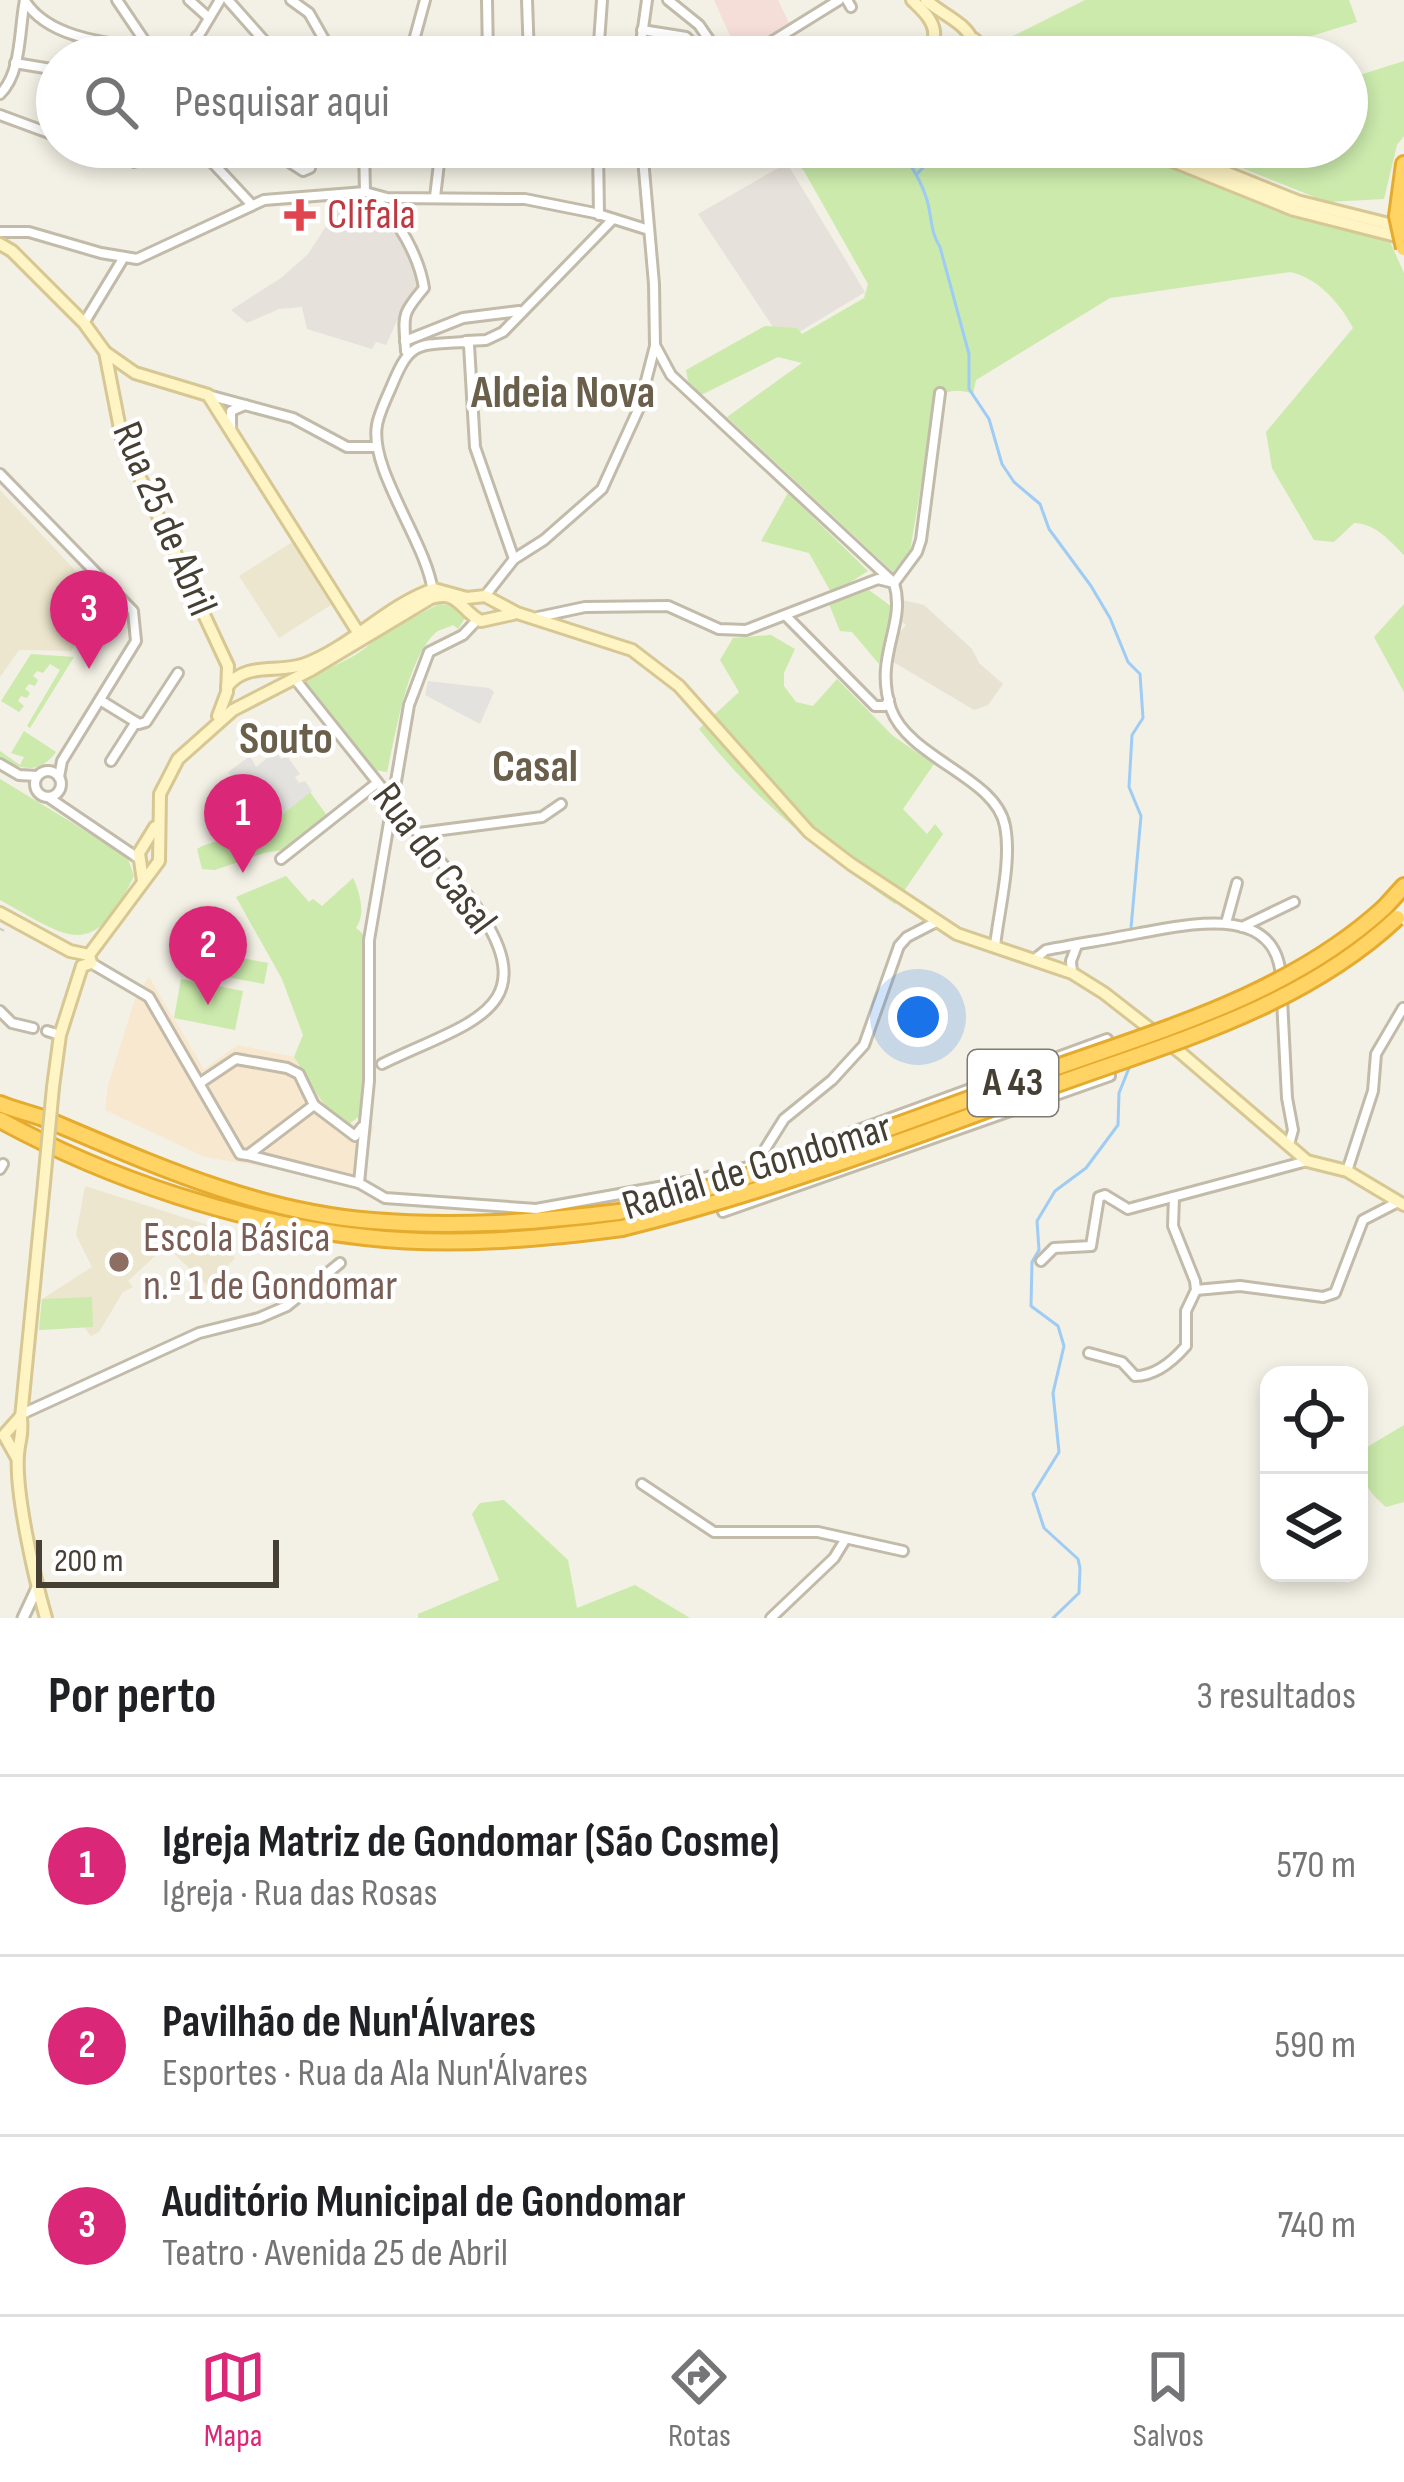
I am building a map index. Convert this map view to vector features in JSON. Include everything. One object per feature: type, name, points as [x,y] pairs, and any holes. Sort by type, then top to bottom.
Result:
[{"type":"highway","points":[[1404,164],[1404,248]]},
{"type":"highway","name":"Radial de Gondomar","points":[[0,1120],[39,1142],[178,1195],[286,1224],[366,1238],[473,1241],[718,1205],[1224,1023],[1312,982],[1369,944],[1395,912],[1404,886]]},
{"type":"highway","points":[[0,1092],[39,1116]]},
{"type":"highway","name":"Radial de Gondomar","points":[[0,1104],[39,1116],[184,1179],[290,1208],[368,1221],[620,1220]]},
{"type":"highway","points":[[0,1132],[39,1142]]},
{"type":"main road","points":[[912,0],[929,18],[932,36]]},
{"type":"main road","points":[[926,0],[971,35]]},
{"type":"main road","points":[[940,36],[944,25],[957,23]]},
{"type":"main road","points":[[1189,168],[1294,211],[1404,238]]},
{"type":"main road","points":[[1215,168],[1297,201],[1401,222]]},
{"type":"main road","name":"Rua 25 de Abril","points":[[1,241],[84,323],[104,352],[122,439],[228,666],[227,689]]},
{"type":"main road","points":[[104,352],[132,371],[208,394],[360,636]]},
{"type":"main road","points":[[111,384],[132,371]]},
{"type":"main road","points":[[213,724],[233,678],[252,670],[307,664],[432,594],[464,603],[474,616]]},
{"type":"main road","points":[[432,594],[538,617],[632,650],[679,686],[809,832],[957,934],[1072,973],[1180,1053],[1307,1162],[1347,1171],[1401,1203]]},
{"type":"main road","points":[[474,616],[487,604]]},
{"type":"main road","points":[[474,616],[487,604]]},
{"type":"main road","points":[[17,1459],[23,1437],[54,1033],[82,958],[158,856],[161,786],[170,770],[213,724],[360,636]]},
{"type":"main road","points":[[227,689],[233,701],[244,703]]},
{"type":"main road","points":[[143,882],[142,853],[157,824]]},
{"type":"main road","points":[[142,853],[158,856]]},
{"type":"main road","points":[[142,853],[147,866],[158,856]]},
{"type":"main road","points":[[3,919],[82,958]]},
{"type":"main road","points":[[5,1432],[22,1414]]},
{"type":"main road","points":[[5,1432],[18,1445],[23,1437]]},
{"type":"main road","points":[[5,1432],[17,1459],[46,1618]]},
{"type":"street","points":[[25,0],[30,9],[66,32],[86,36]]},
{"type":"street","points":[[0,94],[9,86],[25,0]]},
{"type":"street","points":[[117,0],[141,36]]},
{"type":"street","points":[[188,0],[208,17]]},
{"type":"street","points":[[196,35],[224,0],[259,36]]},
{"type":"street","points":[[291,0],[309,14],[322,36]]},
{"type":"street","points":[[415,36],[424,0]]},
{"type":"street","points":[[487,0],[488,36]]},
{"type":"street","points":[[527,0],[528,36]]},
{"type":"street","points":[[599,36],[602,0]]},
{"type":"street","points":[[641,36],[647,0]]},
{"type":"street","points":[[668,0],[707,36]]},
{"type":"street","points":[[790,36],[846,2]]},
{"type":"street","points":[[642,30],[680,36]]},
{"type":"street","points":[[15,63],[36,66]]},
{"type":"street","points":[[0,115],[36,128]]},
{"type":"street","points":[[217,168],[252,205]]},
{"type":"street","points":[[298,168],[310,169]]},
{"type":"street","points":[[367,168],[370,194],[404,236],[423,278],[424,288],[405,311],[401,325],[405,347],[377,424],[376,447],[432,594]]},
{"type":"street","points":[[435,197],[438,168]]},
{"type":"street","points":[[598,168],[599,215]]},
{"type":"street","points":[[487,604],[514,559],[544,540],[602,489],[621,453],[656,346],[644,168]]},
{"type":"street","points":[[1,241],[29,232],[137,259],[252,205],[282,196],[370,194],[525,199],[649,230]]},
{"type":"street","points":[[405,347],[486,340],[503,332],[613,219]]},
{"type":"street","points":[[84,323],[124,256]]},
{"type":"street","points":[[405,347],[463,318],[520,311]]},
{"type":"street","points":[[465,342],[469,345],[475,447],[514,559]]},
{"type":"street","points":[[656,346],[671,375],[894,583],[898,619],[890,635],[885,670],[898,723],[992,801],[1004,820],[995,946]]},
{"type":"street","points":[[646,382],[671,375]]},
{"type":"street","points":[[894,583],[921,540],[940,393]]},
{"type":"street","points":[[208,394],[292,418],[347,447],[376,447]]},
{"type":"street","points":[[231,430],[231,411],[247,404]]},
{"type":"street","points":[[0,474],[133,611],[136,641],[62,761],[40,778],[38,793],[142,853]]},
{"type":"street","points":[[868,584],[875,575],[873,564]]},
{"type":"street","points":[[538,617],[585,607],[668,606],[732,632],[787,617],[885,578],[894,583]]},
{"type":"street","points":[[359,1183],[369,1081],[369,940],[409,705],[429,652],[463,635],[474,616]]},
{"type":"street","points":[[787,617],[875,706],[885,706],[889,700]]},
{"type":"street","points":[[100,700],[136,722],[146,722],[178,673]]},
{"type":"street","name":"Rua do Casal","points":[[295,679],[495,933],[502,952],[506,985],[481,1016],[382,1064]]},
{"type":"street","points":[[112,761],[136,722]]},
{"type":"street","points":[[62,761],[60,782],[70,809]]},
{"type":"street","points":[[0,767],[60,782]]},
{"type":"street","points":[[48,797],[60,782]]},
{"type":"street","points":[[281,859],[376,783]]},
{"type":"street","points":[[418,833],[542,818],[561,804]]},
{"type":"street","points":[[1226,923],[1237,883]]},
{"type":"street","points":[[1241,927],[1294,902]]},
{"type":"street","points":[[1036,958],[1046,950],[1209,920],[1255,932],[1280,965],[1285,1075],[1293,1130],[1289,1147]]},
{"type":"street","points":[[767,1198],[757,1163],[784,1119],[864,1046],[899,946],[938,921]]},
{"type":"street","points":[[1072,973],[1072,951],[1078,944]]},
{"type":"street","points":[[82,958],[149,997],[240,1154],[359,1183],[385,1198],[536,1209],[692,1181],[776,1160],[1107,1039],[1110,1076],[767,1198],[722,1212],[710,1177]]},
{"type":"street","points":[[1347,1171],[1373,1091],[1376,1054],[1403,1008]]},
{"type":"street","points":[[0,1011],[12,1023],[33,1028]]},
{"type":"street","points":[[200,1083],[236,1058],[287,1068],[299,1074],[314,1105],[355,1136],[363,1126]]},
{"type":"street","points":[[248,1155],[314,1105]]},
{"type":"street","points":[[1042,1261],[1054,1248],[1091,1246],[1099,1197],[1105,1195],[1128,1209],[1307,1162]]},
{"type":"street","points":[[1089,1353],[1122,1362],[1136,1376],[1145,1376],[1165,1366],[1186,1346],[1186,1311],[1196,1290],[1173,1226],[1174,1197]]},
{"type":"street","points":[[1196,1290],[1240,1286],[1323,1298],[1335,1293],[1363,1220],[1401,1203]]},
{"type":"street","points":[[22,1414],[199,1333],[286,1306],[340,1263]]},
{"type":"street","points":[[642,1484],[714,1532],[818,1532],[903,1551]]},
{"type":"street","points":[[771,1618],[834,1558],[845,1540]]},
{"type":"street","points":[[23,1618],[37,1588]]},
{"type":"shaded area","points":[[714,0],[778,0],[789,23],[768,36],[730,36]]},
{"type":"shaded area","points":[[778,168],[790,168],[865,292],[791,337],[775,330],[698,214]]},
{"type":"shaded area","points":[[344,199],[361,199],[388,218],[421,286],[405,303],[386,345],[376,342],[372,349],[307,329],[302,307],[279,309],[247,323],[231,310],[308,254]]},
{"type":"shaded area","points":[[0,490],[84,580],[61,605],[86,628],[71,651],[19,650],[0,677]]},
{"type":"shaded area","points":[[292,542],[331,605],[279,638],[239,576]]},
{"type":"shaded area","points":[[902,600],[924,605],[1003,684],[988,705],[974,710],[890,660],[894,639],[906,625]]},
{"type":"shaded area","points":[[428,681],[494,692],[480,724],[425,695]]},
{"type":"shaded area","points":[[276,751],[281,759],[287,756],[300,774],[295,777],[299,783],[305,781],[312,791],[270,824],[228,772],[250,756],[256,767]]},
{"type":"shaded area","points":[[149,977],[204,1069],[238,1045],[294,1057],[341,1122],[374,1126],[359,1183],[205,1157],[105,1110],[108,1085],[136,996]]},
{"type":"shaded area","name":"Escola Básica n.º 1 de Gondomar","points":[[85,1186],[236,1234],[228,1245],[235,1258],[222,1272],[230,1280],[210,1288],[166,1246],[128,1281],[133,1287],[123,1292],[99,1332],[91,1336],[84,1327],[39,1330],[42,1299],[92,1267],[76,1235]]},
{"type":"green space","points":[[1085,0],[1349,0],[1357,22],[1311,36],[1013,36]]},
{"type":"green space","points":[[1404,61],[1404,136],[1397,145],[1384,199],[1327,202],[1242,168],[1368,168],[1368,72]]},
{"type":"green space","points":[[801,168],[1170,168],[1290,217],[1390,242],[1404,273],[1404,555],[1382,534],[1362,524],[1354,523],[1334,542],[1314,540],[1272,468],[1266,432],[1353,328],[1327,293],[1290,272],[1110,298],[976,380],[973,394],[953,391],[940,397],[935,401],[910,551],[893,572],[727,417],[802,363],[778,357],[701,395],[688,381],[686,370],[765,326],[797,328],[802,334],[864,298],[868,284]]},
{"type":"green space","points":[[788,493],[868,571],[832,594],[809,553],[761,541]]},
{"type":"green space","points":[[869,590],[892,607],[879,664],[852,632],[840,631],[829,604]]},
{"type":"green space","points":[[439,604],[456,606],[465,618],[458,629],[453,625],[439,630],[425,645],[404,698],[387,772],[375,770],[304,680]]},
{"type":"green space","points":[[1404,604],[1404,692],[1374,637]]},
{"type":"green space","points":[[771,635],[795,649],[784,673],[784,686],[796,702],[813,706],[837,679],[893,736],[934,764],[903,809],[927,834],[935,824],[943,834],[895,904],[790,824],[699,729],[739,692],[720,660],[733,638]]},
{"type":"green space","points":[[31,654],[74,657],[30,728],[60,670],[50,664],[43,673],[37,671],[35,686],[29,684],[27,698],[21,696],[18,701],[24,706],[19,712],[1,701]]},
{"type":"green space","points":[[24,731],[56,752],[37,767],[15,765],[0,757],[0,751],[20,765],[24,757],[11,753]]},
{"type":"green space","points":[[0,779],[127,856],[134,876],[119,904],[91,932],[62,932],[0,900]]},
{"type":"green space","points":[[310,792],[328,817],[288,849],[215,870],[202,869],[197,849],[270,824]]},
{"type":"green space","points":[[286,876],[309,902],[313,899],[322,906],[353,878],[360,897],[356,928],[363,934],[362,1104],[361,1115],[349,1124],[325,1104],[294,1057],[303,1035],[282,979],[236,897]]},
{"type":"green space","points":[[226,955],[268,963],[264,984],[222,976]]},
{"type":"green space","points":[[181,979],[243,991],[235,1030],[174,1018]]},
{"type":"green space","points":[[92,1297],[93,1327],[39,1330],[42,1299]]},
{"type":"green space","points":[[1404,1425],[1404,1502],[1386,1507],[1368,1487],[1368,1447]]},
{"type":"green space","points":[[504,1500],[568,1560],[577,1608],[635,1585],[690,1618],[418,1618],[418,1614],[499,1580],[472,1514],[480,1503]]},
{"type":"waterway","points":[[912,168],[927,200],[969,354],[969,389],[989,419],[1002,464],[1014,482],[1040,504],[1049,529],[1091,586],[1128,662],[1140,674],[1143,718],[1132,735],[1129,787],[1141,816],[1131,928]]},
{"type":"waterway","points":[[917,174],[923,168]]},
{"type":"waterway","points":[[1053,1618],[1079,1593],[1080,1568],[1078,1559],[1044,1528],[1033,1494],[1059,1452],[1053,1393],[1064,1346],[1058,1326],[1031,1306],[1032,1262],[1039,1250],[1037,1221],[1055,1191],[1086,1168],[1118,1125],[1119,1093],[1129,1068]]},
{"type":"place","name":"Clifala","points":[[300,215]]},
{"type":"place","name":"Auditório Municipal de Gondomar","points":[[89,669]]},
{"type":"place","name":"Igreja Matriz de Gondomar (São Cosme)","points":[[243,873]]},
{"type":"place","name":"Pavilhão de Nun'Álvares","points":[[208,1005]]},
{"type":"place","name":"Escola Básica n.º 1 de Gondomar","points":[[119,1262]]},
{"type":"district","name":"Aldeia Nova","points":[[563,393]]},
{"type":"district","name":"Souto","points":[[286,739]]},
{"type":"district","name":"Casal","points":[[535,767]]}]
